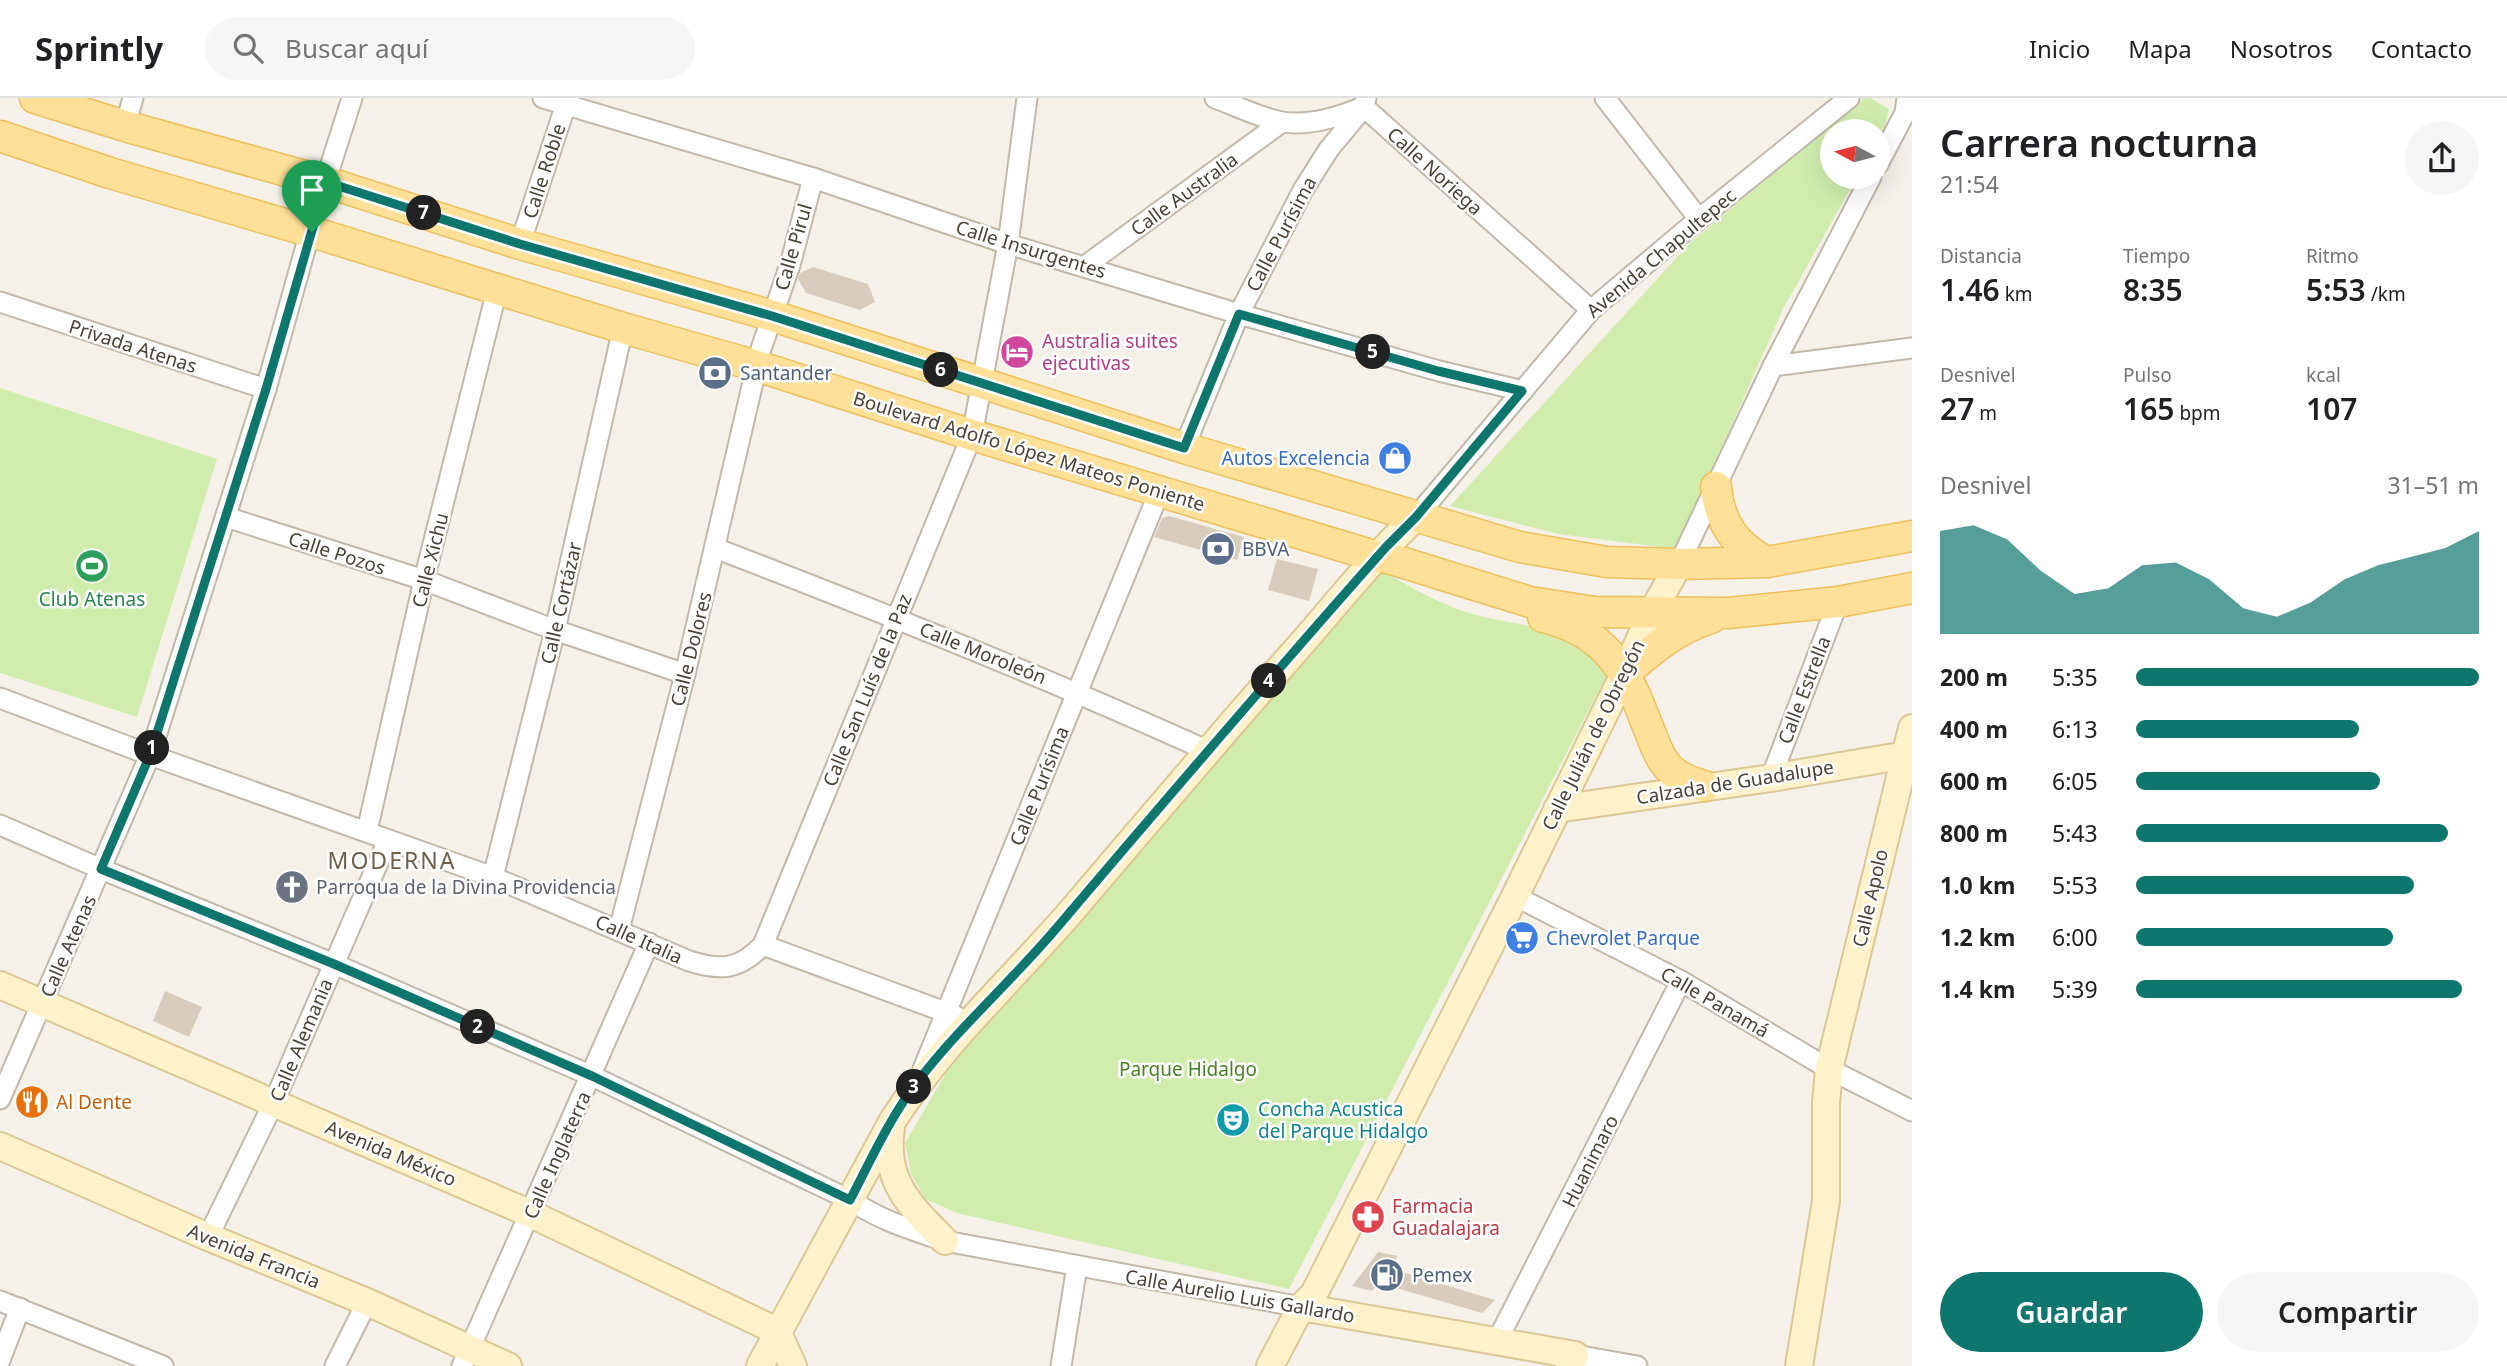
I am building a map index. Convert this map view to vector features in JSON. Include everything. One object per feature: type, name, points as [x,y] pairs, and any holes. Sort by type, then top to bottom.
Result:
[{"type":"main road","points":[[35,98],[129,112],[326,182],[520,244],[772,316],[1184,448],[1520,547],[1607,562],[1766,562],[1912,536]]},
{"type":"main road","name":"Boulevard Adolfo López Mateos Poniente","points":[[0,136],[110,173],[757,366],[972,435],[1530,602],[1595,611],[1651,614],[1728,613],[1838,602],[1912,588]]},
{"type":"main road","points":[[1716,487],[1721,514],[1734,538],[1743,548],[1766,562]]},
{"type":"main road","points":[[1383,557],[1426,586],[1552,619],[1580,630],[1605,648],[1618,662],[1636,692],[1654,743],[1664,762],[1681,778],[1704,786]]},
{"type":"main road","points":[[1624,674],[1662,642],[1683,630],[1728,613]]},
{"type":"street","name":"Calle Atenas","points":[[0,1099],[150,755],[266,389],[352,98]]},
{"type":"street","name":"Calle Insurgentes","points":[[543,98],[566,101],[813,178],[1007,244],[1239,314],[1438,371],[1522,391]]},
{"type":"street","name":"Calle San Luís de la Paz","points":[[763,945],[972,435],[1007,244],[1027,98]]},
{"type":"street","points":[[1215,98],[1282,122],[1307,122],[1341,116],[1365,103]]},
{"type":"street","points":[[1605,98],[1699,219]]},
{"type":"street","name":"Avenida Chapultepec","points":[[850,1200],[893,1120],[957,1017],[1045,942],[1208,751],[1383,557],[1591,310],[1849,98]]},
{"type":"street","points":[[1890,143],[1908,111],[1891,98]]},
{"type":"street","name":"Calle Roble","points":[[520,244],[566,101]]},
{"type":"street","name":"Calle Noriega","points":[[1365,103],[1591,310]]},
{"type":"street","name":"Calle Purísima","points":[[1184,448],[1239,314],[1303,190],[1329,149],[1365,103]]},
{"type":"street","name":"Calle Australia","points":[[1085,266],[1282,122]]},
{"type":"street","name":"Calle Pirul","points":[[757,366],[790,265],[813,178]]},
{"type":"street","name":"Calle Julián de Obregón","points":[[1310,1304],[1515,896],[1651,614],[1679,564],[1773,366],[1865,189]]},
{"type":"street","name":"Calle Xichu","points":[[367,831],[424,580],[497,290]]},
{"type":"street","name":"Privada Atenas","points":[[0,302],[266,389]]},
{"type":"street","name":"Calle Cortázar","points":[[493,877],[555,630],[623,328]]},
{"type":"street","points":[[1773,366],[1912,348]]},
{"type":"street","name":"Calle Dolores","points":[[619,930],[685,674],[757,366]]},
{"type":"street","name":"Calle Purísima","points":[[957,1017],[1077,691],[1160,490]]},
{"type":"street","name":"Calle Pozos","points":[[226,517],[424,580],[555,630],[685,674]]},
{"type":"street","name":"Calle Moroleón","points":[[715,548],[897,617],[1077,691],[1208,751]]},
{"type":"street","name":"Calle Estrella","points":[[1771,778],[1838,602]]},
{"type":"street","name":"Calle Italia","points":[[0,698],[150,755],[493,877],[707,967],[726,967],[744,962],[763,945]]},
{"type":"street","name":"Calle Apolo","points":[[1798,1366],[1826,1201],[1826,1103],[1829,1069],[1908,754],[1912,728]]},
{"type":"street","name":"Calzada de Guadalupe","points":[[1557,809],[1771,778],[1908,754]]},
{"type":"street","name":"Calle Aurelio Luis Gallardo","points":[[0,825],[334,964],[592,1076],[850,1200],[873,1216],[945,1241],[1077,1266],[1310,1304],[1497,1341],[1572,1361],[1637,1366]]},
{"type":"street","name":"Calle Alemania","points":[[208,1237],[274,1102],[388,840]]},
{"type":"street","name":"Calle Panamá","points":[[1515,896],[1681,981],[1829,1069],[1912,1111]]},
{"type":"street","name":"Calle Inglaterra","points":[[466,1357],[649,943]]},
{"type":"street","points":[[763,945],[957,1017]]},
{"type":"street","name":"Huanimaro","points":[[1497,1341],[1681,981]]},
{"type":"street","name":"Avenida México","points":[[0,985],[531,1214],[777,1331]]},
{"type":"street","points":[[893,1120],[889,1153],[893,1175],[905,1198],[945,1241]]},
{"type":"street","name":"Avenida Francia","points":[[0,1146],[208,1237],[367,1302],[466,1357],[508,1366]]},
{"type":"street","points":[[760,1366],[850,1200]]},
{"type":"street","points":[[1061,1366],[1077,1266]]},
{"type":"street","points":[[0,1301],[163,1366]]},
{"type":"street","points":[[335,1366],[367,1302]]},
{"type":"street","points":[[1270,1366],[1310,1304]]},
{"type":"street","points":[[1286,1366],[1310,1304]]},
{"type":"street","points":[[0,1360],[20,1308]]},
{"type":"street","points":[[777,1331],[793,1366]]},
{"type":"green space","points":[[1864,98],[1870,98],[1889,109],[1887,119],[1839,119]]},
{"type":"green space","points":[[1820,135],[1820,189],[1850,189],[1783,309],[1677,549],[1558,534],[1450,506],[1689,244]]},
{"type":"green space","name":"Club Atenas","points":[[0,388],[217,459],[137,717],[0,673]]},
{"type":"green space","name":"Parque Hidalgo","points":[[1381,570],[1431,598],[1463,611],[1559,634],[1593,654],[1609,671],[1289,1289],[957,1213],[925,1199],[911,1174],[905,1143],[963,1044]]},
{"type":"building","points":[[813,267],[868,284],[875,302],[860,310],[806,293],[798,279],[800,273]]},
{"type":"building","name":"BBVA","points":[[1169,516],[1244,537],[1237,560],[1154,537],[1162,518]]},
{"type":"building","points":[[1277,559],[1318,569],[1309,601],[1268,590]]},
{"type":"building","points":[[165,991],[202,1007],[189,1037],[153,1021]]},
{"type":"building","name":"Pemex","points":[[1378,1252],[1398,1256],[1389,1268],[1495,1300],[1482,1313],[1379,1283],[1372,1291],[1352,1286]]},
{"type":"place","name":"Australia suites ejecutivas","points":[[1017,352]]},
{"type":"place","name":"Santander","points":[[715,373]]},
{"type":"place","name":"Autos Excelencia","points":[[1395,458]]},
{"type":"place","name":"BBVA","points":[[1218,549]]},
{"type":"place","name":"Club Atenas","points":[[92,566]]},
{"type":"place","name":"Parroqua de la Divina Providencia","points":[[292,887]]},
{"type":"place","name":"Chevrolet Parque","points":[[1522,938]]},
{"type":"place","name":"Al Dente","points":[[32,1102]]},
{"type":"place","name":"Concha Acustica del Parque Hidalgo","points":[[1233,1120]]},
{"type":"place","name":"Farmacia Guadalajara","points":[[1368,1217]]},
{"type":"place","name":"Pemex","points":[[1387,1275]]},
{"type":"district","name":"MODERNA","points":[[392,860]]},
{"type":"route","points":[[326,182],[520,244],[772,316],[1184,448],[1239,314],[1438,371],[1522,391],[1416,517],[1386,547],[1192,768],[1045,942],[968,1023],[917,1082],[893,1120],[850,1200],[592,1076],[334,964],[101,869],[150,755],[266,389],[312,232],[326,182]]}]
